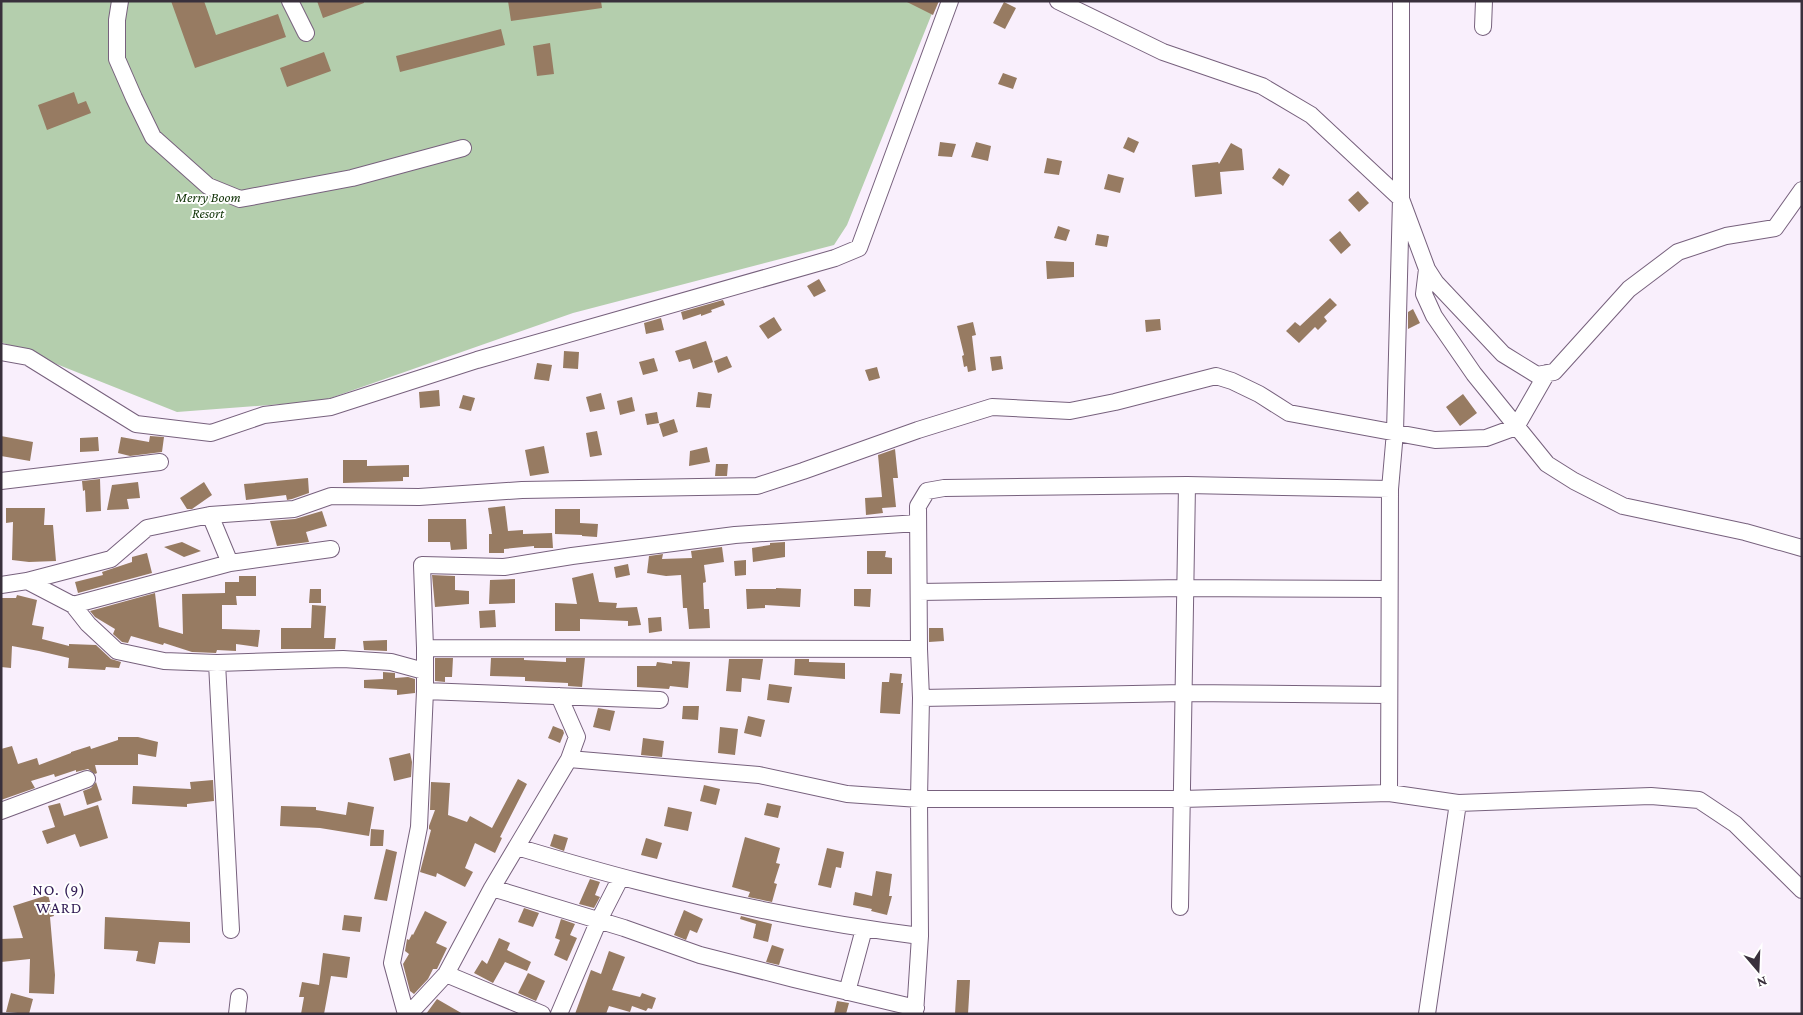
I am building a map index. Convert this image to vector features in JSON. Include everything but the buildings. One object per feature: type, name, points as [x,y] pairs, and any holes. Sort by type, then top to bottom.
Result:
[{"type":"street","points":[[120,1],[117,20],[118,59],[153,137],[208,186],[216,190],[240,199],[352,178],[463,148]]},
{"type":"street","points":[[290,1],[306,33]]},
{"type":"street","points":[[1,352],[28,357],[136,424],[211,433],[264,415],[331,407],[477,360],[835,258],[859,248],[950,1]]},
{"type":"street","points":[[1058,1],[1163,52],[1262,86],[1311,115],[1401,199],[1427,269],[1436,283],[1503,354],[1537,375],[1554,372],[1629,289],[1678,252],[1726,236],[1775,228],[1802,190]]},
{"type":"street","points":[[1389,793],[1388,589],[1390,489],[1395,432],[1401,199],[1401,1]]},
{"type":"street","points":[[1484,1],[1484,27]]},
{"type":"street","points":[[1427,269],[1424,294],[1434,316],[1474,374],[1547,464],[1574,481],[1623,506],[1744,532],[1802,548]]},
{"type":"street","points":[[1,585],[27,581],[111,559],[147,528],[210,515],[294,509],[332,496],[420,498],[522,490],[757,486],[918,430],[992,407],[1070,411],[1115,402],[1216,376],[1232,381],[1258,394],[1289,413],[1435,440],[1486,438],[1516,428],[1547,373]]},
{"type":"street","points":[[1,481],[160,462]]},
{"type":"street","points":[[492,888],[599,920],[700,955],[915,1011],[920,936],[919,799],[921,698],[918,506],[927,491],[944,488],[1187,485],[1390,489]]},
{"type":"street","points":[[1180,907],[1187,485]]},
{"type":"street","points":[[210,515],[230,563]]},
{"type":"street","points":[[559,696],[577,737],[569,759],[492,888],[446,974],[408,1014],[392,963],[419,827],[425,691],[422,565],[504,567],[726,536],[918,523]]},
{"type":"street","points":[[73,605],[230,563],[331,549]]},
{"type":"street","points":[[27,581],[73,605],[88,624],[117,651],[164,661],[217,663],[343,659],[391,662],[424,671]]},
{"type":"street","points":[[918,592],[1186,588],[1388,589]]},
{"type":"street","points":[[425,648],[919,649]]},
{"type":"street","points":[[217,663],[232,930]]},
{"type":"street","points":[[425,691],[660,700]]},
{"type":"street","points":[[921,698],[1184,693],[1388,695]]},
{"type":"street","points":[[569,759],[759,775],[847,794],[919,799],[1182,798],[1389,793],[1458,803],[1651,796],[1699,800],[1735,824],[1802,890]]},
{"type":"street","points":[[1,811],[87,779]]},
{"type":"street","points":[[1427,1014],[1458,803]]},
{"type":"street","points":[[517,847],[621,877],[714,900],[864,929],[920,936]]},
{"type":"street","points":[[559,1014],[599,920],[621,877]]},
{"type":"street","points":[[847,992],[864,929]]},
{"type":"street","points":[[446,974],[542,1014]]},
{"type":"street","points":[[237,1014],[239,997]]},
{"type":"green space","name":"Merry Boom Resort","points":[[1,1],[937,1],[847,225],[834,245],[573,313],[322,401],[177,412],[1,342]]},
{"type":"district","name":"NO. (9) WARD","points":[[59,898]]}]
